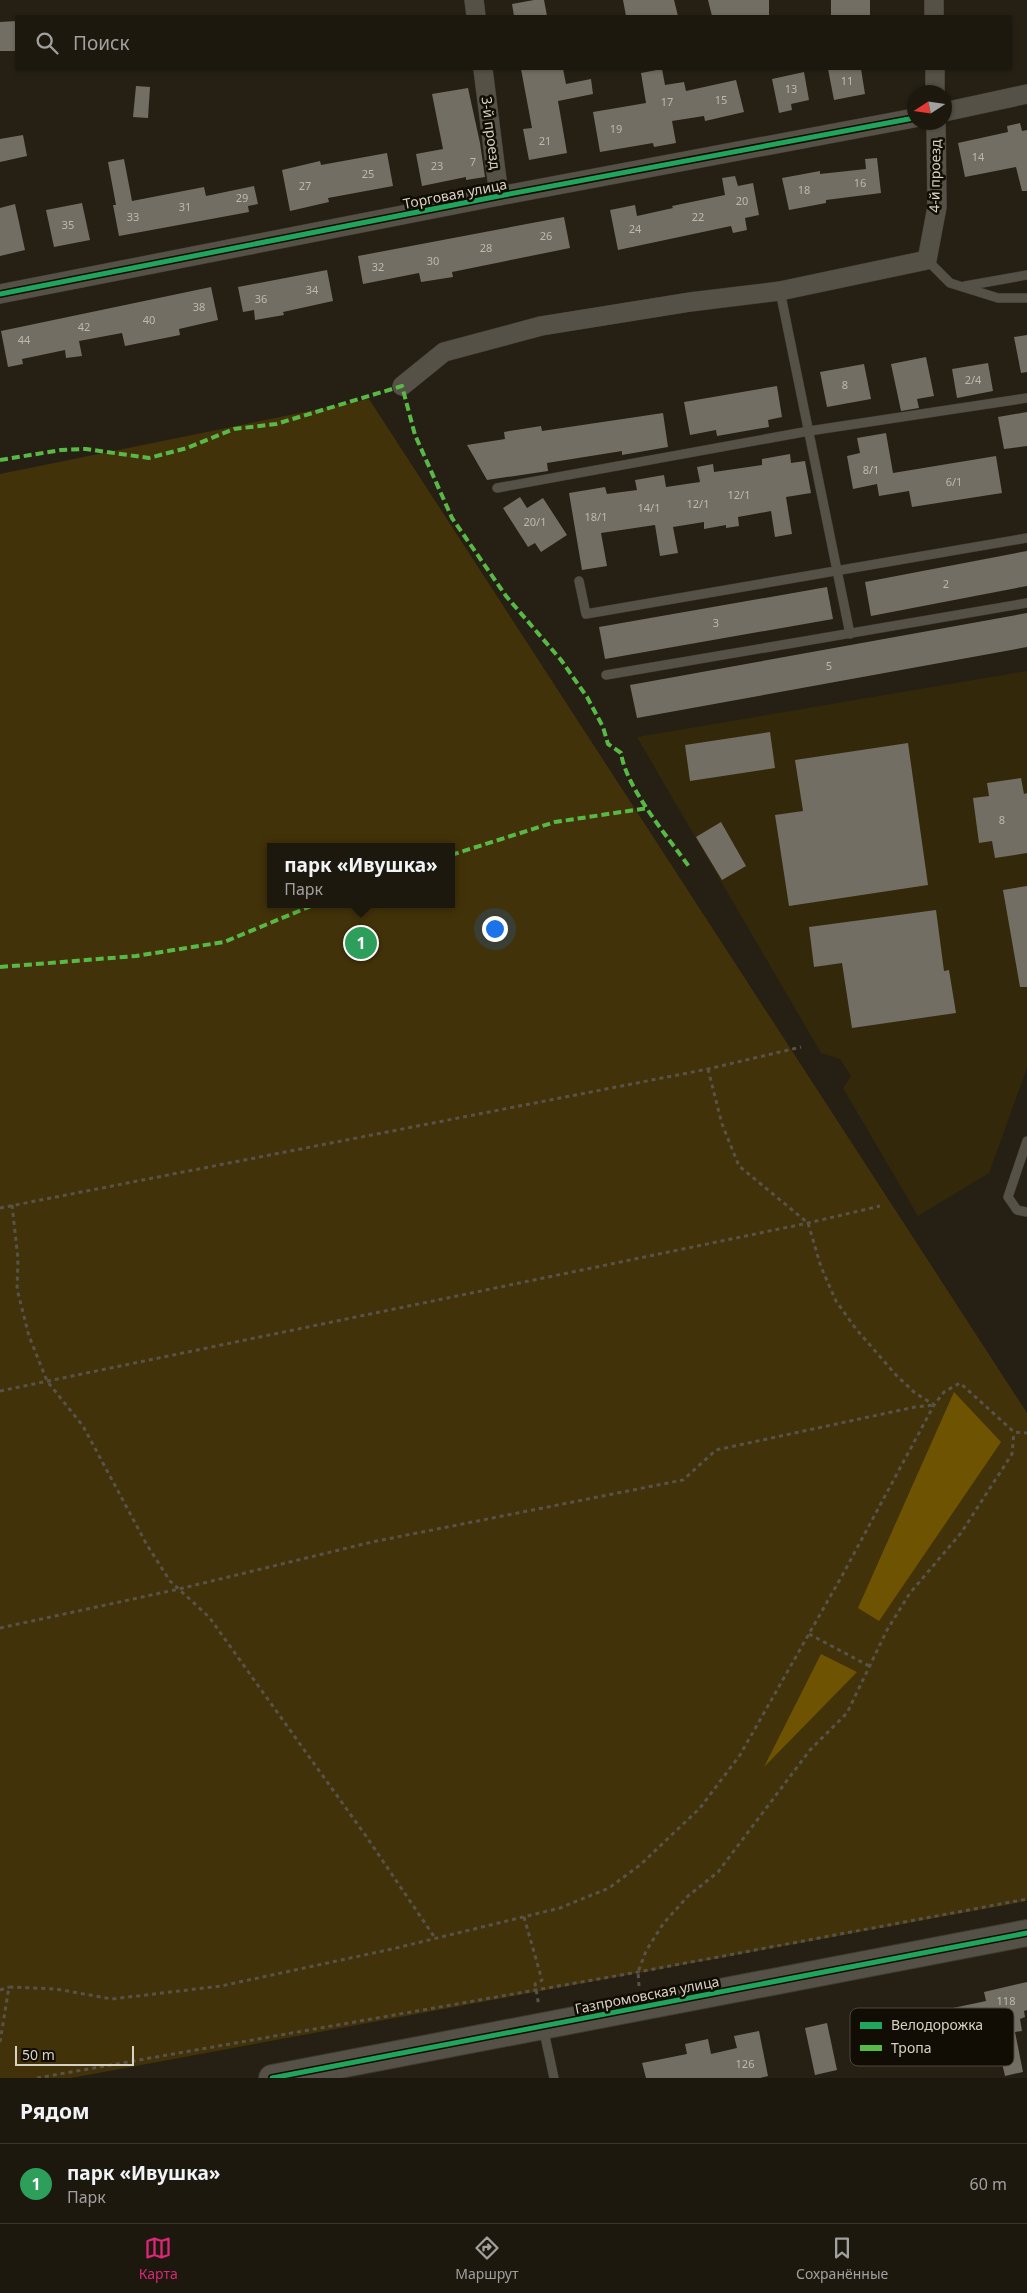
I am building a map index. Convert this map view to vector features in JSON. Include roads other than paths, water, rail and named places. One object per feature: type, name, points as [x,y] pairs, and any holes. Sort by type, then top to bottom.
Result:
[{"type":"street","points":[[474,0],[476,15]]},
{"type":"street","points":[[934,0],[934,15]]},
{"type":"street","name":"3-й проезд","points":[[483,70],[499,196]]},
{"type":"street","points":[[935,70],[935,85]]},
{"type":"street","points":[[952,110],[1027,94]]},
{"type":"street","name":"Торговая улица","points":[[0,294],[499,196],[907,119]]},
{"type":"street","name":"4-й проезд","points":[[927,260],[937,208],[936,130]]},
{"type":"street","points":[[402,386],[444,352],[541,326],[690,302],[780,291],[927,260]]},
{"type":"street","name":"Газпромовская улица","points":[[272,2078],[1027,1933]]},
{"type":"lane","points":[[927,260],[950,283],[998,298],[1027,298]]},
{"type":"lane","points":[[963,287],[1027,275]]},
{"type":"lane","points":[[780,291],[850,634]]},
{"type":"lane","points":[[497,488],[809,431],[1027,398]]},
{"type":"lane","points":[[579,581],[586,614],[837,569],[1027,538]]},
{"type":"lane","points":[[606,675],[1027,603]]},
{"type":"lane","points":[[1027,1141],[1008,1197],[1017,1210],[1027,1212]]},
{"type":"lane","points":[[543,2026],[554,2078]]},
{"type":"place","name":"парк «Ивушка»","points":[[361,943]]}]
